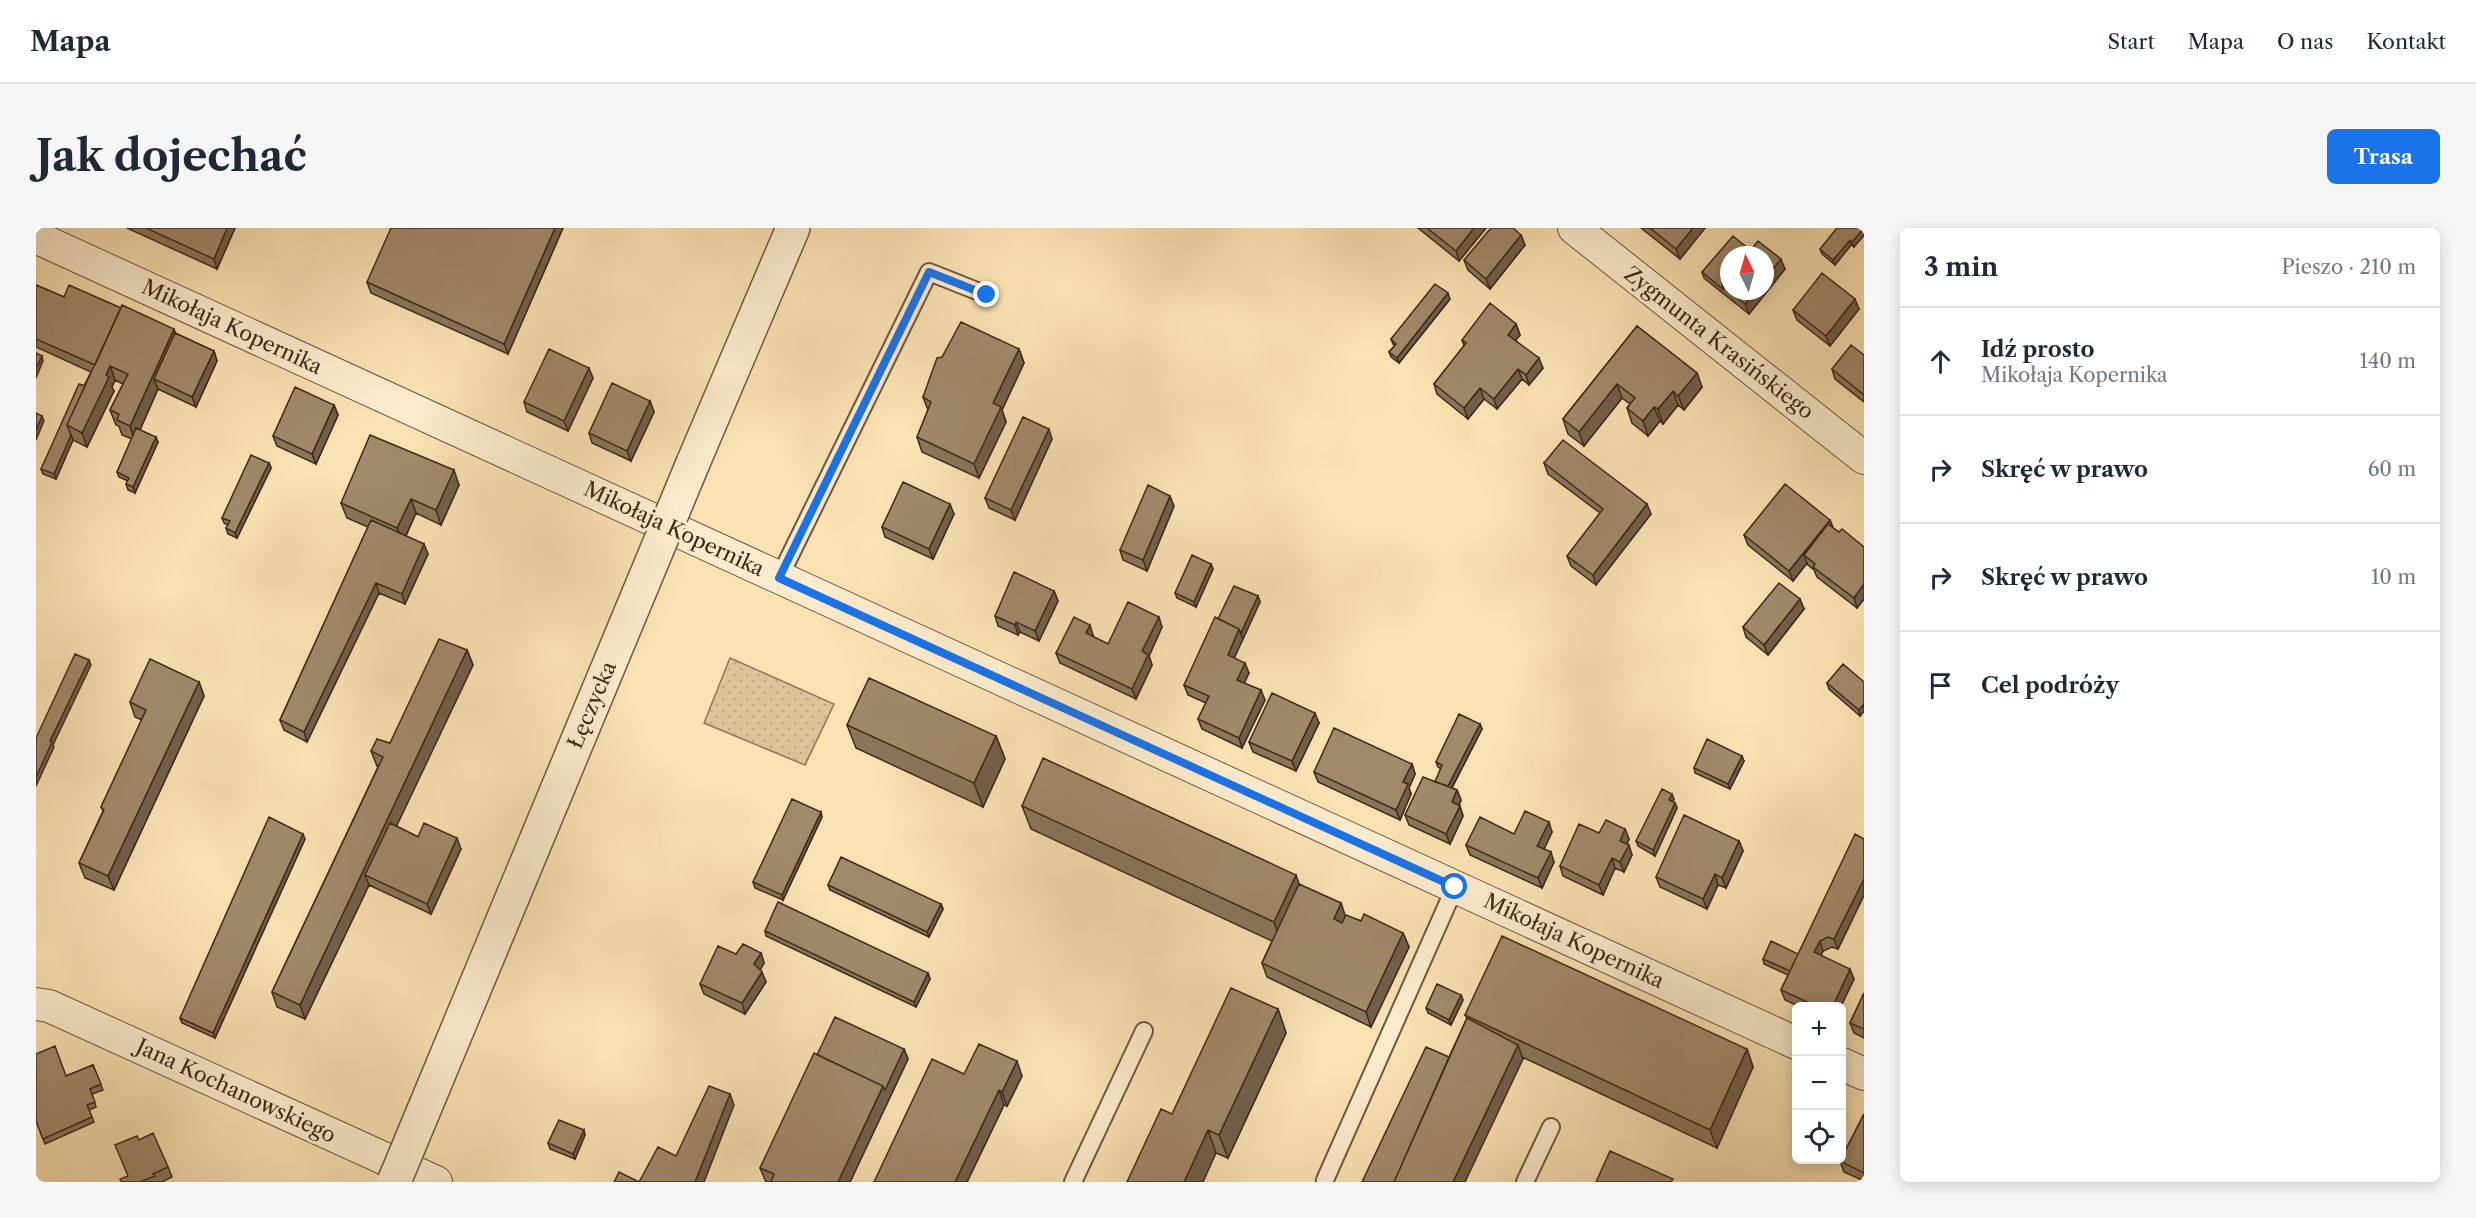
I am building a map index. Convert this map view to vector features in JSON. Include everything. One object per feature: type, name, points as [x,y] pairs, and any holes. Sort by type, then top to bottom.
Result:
[{"type":"street","name":"Łęczycka","points":[[394,1182],[793,228]]},
{"type":"street","name":"Zygmunta Krasińskiego","points":[[1574,228],[1864,458]]},
{"type":"street","name":"Mikołaja Kopernika","points":[[38,236],[779,578],[1792,1041]]},
{"type":"street","name":"Jana Kochanowskiego","points":[[36,1004],[49,1005],[436,1182]]},
{"type":"street","points":[[1846,1066],[1864,1074]]},
{"type":"lane","points":[[779,578],[929,272],[987,295]]},
{"type":"lane","points":[[1325,1180],[1455,887]]},
{"type":"lane","points":[[1073,1182],[1144,1031]]},
{"type":"lane","points":[[1525,1182],[1551,1127]]},
{"type":"shaded area","points":[[730,658],[834,704],[805,765],[704,723]]},
{"type":"building","points":[[146,228],[227,228],[214,259]]},
{"type":"building","points":[[391,228],[555,228],[504,344],[367,282]]},
{"type":"building","points":[[1427,228],[1474,228],[1456,251]]},
{"type":"building","points":[[1491,228],[1513,228],[1521,235],[1486,279],[1464,260]]},
{"type":"building","points":[[1650,228],[1693,228],[1676,249]]},
{"type":"building","points":[[1837,228],[1864,228],[1833,260],[1820,249]]},
{"type":"building","points":[[1733,236],[1745,246],[1724,246]]},
{"type":"building","points":[[1758,241],[1764,246],[1754,246]]},
{"type":"building","points":[[1720,251],[1720,287],[1702,272]]},
{"type":"building","points":[[1774,254],[1781,259],[1774,268]]},
{"type":"building","points":[[1822,273],[1855,299],[1826,336],[1793,310]]},
{"type":"building","points":[[1435,284],[1448,293],[1397,358],[1389,352],[1396,344],[1391,339]]},
{"type":"building","points":[[36,285],[64,297],[69,285],[121,308],[95,365],[36,339]]},
{"type":"building","points":[[1490,303],[1516,324],[1508,335],[1539,358],[1526,375],[1518,369],[1494,399],[1480,388],[1464,408],[1434,384],[1466,343],[1462,340]]},
{"type":"building","points":[[122,305],[174,329],[130,426],[117,420],[119,414],[110,410],[128,374],[110,366],[106,375],[109,377],[82,433],[67,425]]},
{"type":"building","points":[[961,322],[1019,349],[993,403],[1001,407],[974,464],[917,437],[931,402],[923,397],[937,358],[942,357]]},
{"type":"building","points":[[1637,326],[1697,373],[1678,396],[1673,391],[1658,409],[1654,407],[1643,421],[1627,408],[1635,398],[1617,384],[1579,432],[1563,419]]},
{"type":"building","points":[[175,333],[214,351],[192,397],[154,379]]},
{"type":"building","points":[[1851,345],[1864,355],[1864,395],[1832,369]]},
{"type":"building","points":[[549,349],[589,368],[564,421],[524,402]]},
{"type":"building","points":[[36,353],[42,356],[36,368]]},
{"type":"building","points":[[612,383],[650,401],[627,451],[589,433]]},
{"type":"building","points":[[79,384],[85,386],[67,425],[71,435],[54,474],[41,469]]},
{"type":"building","points":[[295,387],[334,405],[312,454],[273,436]]},
{"type":"building","points":[[36,413],[42,416],[36,430]]},
{"type":"building","points":[[1023,417],[1049,429],[1011,510],[985,498]]},
{"type":"building","points":[[136,428],[156,437],[133,487],[126,484],[129,478],[117,472]]},
{"type":"building","points":[[370,435],[454,470],[436,510],[411,499],[397,528],[341,503]]},
{"type":"building","points":[[1563,440],[1647,504],[1593,575],[1567,556],[1603,509],[1544,463]]},
{"type":"building","points":[[251,455],[269,463],[235,533],[226,528],[230,521],[222,518]]},
{"type":"building","points":[[903,482],[950,504],[929,549],[882,527]]},
{"type":"building","points":[[1785,484],[1830,520],[1789,571],[1744,535]]},
{"type":"building","points":[[1148,485],[1170,496],[1143,560],[1120,550]]},
{"type":"building","points":[[371,520],[424,544],[402,594],[376,583],[304,732],[280,720]]},
{"type":"building","points":[[1828,524],[1839,532],[1842,529],[1864,547],[1864,584],[1854,598],[1813,567],[1815,564],[1804,555]]},
{"type":"building","points":[[1192,555],[1211,564],[1194,602],[1175,593]]},
{"type":"building","points":[[1014,572],[1054,591],[1035,631],[995,616]]},
{"type":"building","points":[[1779,583],[1800,599],[1764,645],[1743,627]]},
{"type":"building","points":[[1234,586],[1258,596],[1241,633],[1239,629],[1218,619]]},
{"type":"building","points":[[1128,602],[1159,617],[1142,651],[1148,655],[1132,689],[1056,653],[1074,617],[1090,625],[1086,633],[1108,644]]},
{"type":"building","points":[[1215,617],[1239,629],[1228,655],[1245,663],[1237,680],[1261,690],[1239,738],[1198,719],[1209,696],[1184,685]]},
{"type":"building","points":[[439,639],[467,650],[300,1005],[272,992],[383,757],[371,751],[377,739],[390,743]]},
{"type":"building","points":[[75,654],[89,660],[50,741],[52,742],[36,777],[36,738]]},
{"type":"building","points":[[150,659],[199,682],[108,876],[79,863],[104,810],[101,807],[146,710],[130,702]]},
{"type":"building","points":[[1843,664],[1864,682],[1864,704],[1859,710],[1827,683]]},
{"type":"building","points":[[869,678],[996,736],[974,783],[847,725]]},
{"type":"building","points":[[1272,693],[1315,713],[1292,761],[1249,742]]},
{"type":"building","points":[[1459,714],[1480,724],[1448,786],[1435,782],[1442,765],[1436,762]]},
{"type":"building","points":[[1334,728],[1412,764],[1403,782],[1408,784],[1396,810],[1314,772]]},
{"type":"building","points":[[1707,739],[1742,756],[1728,784],[1694,768]]},
{"type":"building","points":[[1043,758],[1296,875],[1274,922],[1022,806]]},
{"type":"building","points":[[1423,777],[1457,790],[1452,802],[1460,806],[1446,834],[1405,815]]},
{"type":"building","points":[[1662,789],[1672,794],[1669,800],[1675,803],[1653,850],[1636,841]]},
{"type":"building","points":[[792,799],[821,812],[782,895],[753,882]]},
{"type":"building","points":[[1525,811],[1549,822],[1537,846],[1551,852],[1538,878],[1466,845],[1480,817],[1514,834]]},
{"type":"building","points":[[1684,815],[1739,841],[1722,878],[1715,874],[1703,899],[1656,877]]},
{"type":"building","points":[[269,817],[303,834],[213,1033],[180,1018]]},
{"type":"building","points":[[1606,820],[1625,829],[1620,841],[1629,845],[1620,862],[1612,858],[1599,885],[1560,866],[1579,824],[1599,833]]},
{"type":"building","points":[[390,823],[418,837],[424,823],[457,838],[427,904],[365,875]]},
{"type":"building","points":[[1855,834],[1864,839],[1864,879],[1834,939],[1828,937],[1820,941],[1814,952],[1850,969],[1835,1002],[1807,1002],[1781,990]]},
{"type":"building","points":[[841,857],[941,904],[927,932],[828,885]]},
{"type":"building","points":[[1299,884],[1341,903],[1334,919],[1342,923],[1346,915],[1361,921],[1364,914],[1403,933],[1366,1012],[1262,963]]},
{"type":"building","points":[[778,902],[928,973],[914,1002],[765,931]]},
{"type":"building","points":[[1502,936],[1747,1049],[1710,1130],[1465,1015]]},
{"type":"building","points":[[1771,941],[1798,954],[1790,971],[1763,959]]},
{"type":"building","points":[[743,944],[761,953],[754,964],[762,972],[742,1003],[700,984],[718,946],[736,954]]},
{"type":"building","points":[[1437,984],[1461,995],[1449,1020],[1426,1008]]},
{"type":"building","points":[[1231,988],[1278,1009],[1219,1135],[1208,1130],[1184,1182],[1127,1182],[1161,1109],[1172,1114]]},
{"type":"building","points":[[1864,993],[1864,1029],[1850,1023]]},
{"type":"building","points":[[835,1017],[904,1049],[885,1090],[883,1086],[817,1055]]},
{"type":"building","points":[[1467,1018],[1518,1045],[1453,1182],[1394,1182]]},
{"type":"building","points":[[979,1044],[1017,1061],[1002,1092],[999,1090],[955,1182],[874,1182],[932,1059],[964,1074]]},
{"type":"building","points":[[55,1046],[66,1076],[93,1065],[101,1084],[90,1089],[95,1102],[87,1105],[92,1117],[43,1139],[36,1121],[36,1054]]},
{"type":"building","points":[[1426,1047],[1449,1057],[1394,1182],[1362,1182]]},
{"type":"building","points":[[814,1053],[883,1086],[838,1182],[771,1182],[774,1174],[760,1168]]},
{"type":"building","points":[[709,1086],[730,1094],[695,1182],[639,1182],[658,1147],[676,1156]]},
{"type":"building","points":[[1864,1114],[1864,1173],[1846,1164],[1846,1149]]},
{"type":"building","points":[[559,1120],[584,1130],[573,1154],[548,1143]]},
{"type":"building","points":[[153,1133],[168,1167],[140,1182],[122,1182],[120,1179],[128,1176],[115,1145],[137,1136],[139,1140]]},
{"type":"building","points":[[1610,1151],[1673,1179],[1671,1182],[1596,1182]]},
{"type":"building","points":[[619,1172],[639,1182],[614,1182]]},
{"type":"route","points":[[987,295],[929,272],[779,578],[1455,887]]}]
